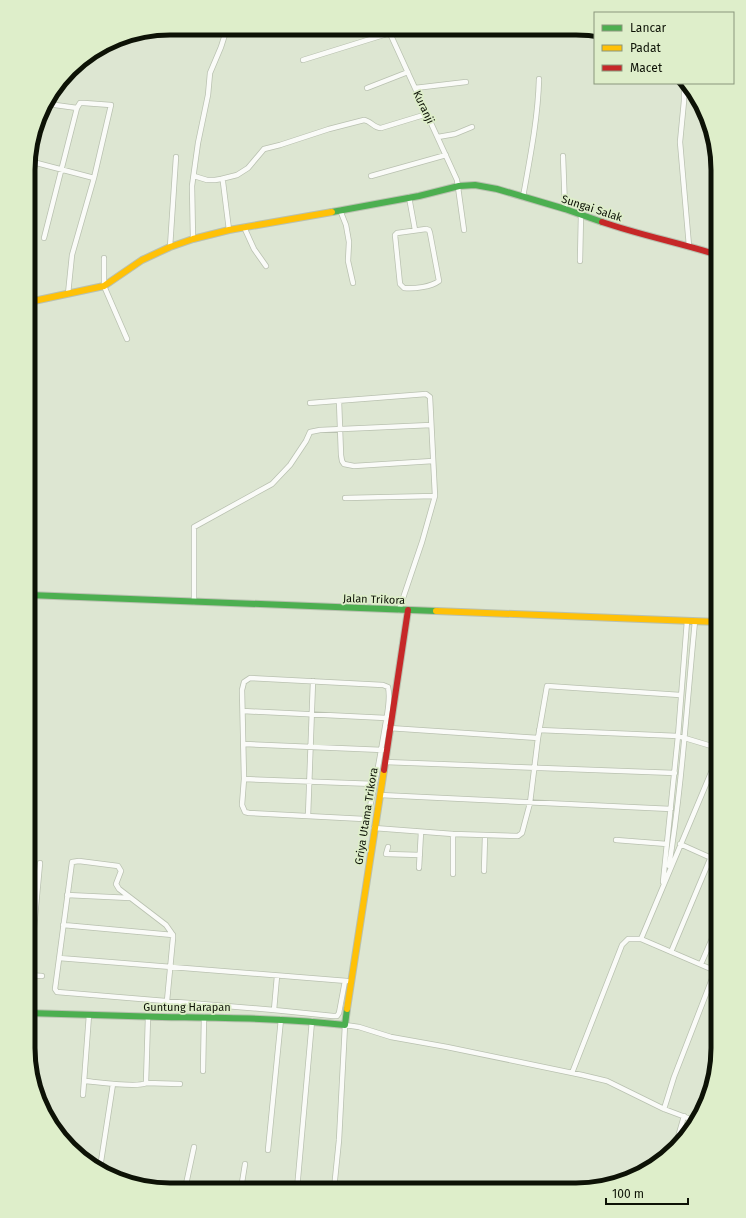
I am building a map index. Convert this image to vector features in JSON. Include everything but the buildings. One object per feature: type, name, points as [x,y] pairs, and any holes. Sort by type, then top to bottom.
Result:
[{"type":"street","points":[[192,239],[192,186],[210,73],[225,35]]},
{"type":"street","points":[[303,60],[377,35]]},
{"type":"street","name":"Kuranji","points":[[391,35],[459,186],[464,230]]},
{"type":"street","points":[[366,88],[408,72]]},
{"type":"street","points":[[523,197],[533,138],[538,94],[538,79]]},
{"type":"street","points":[[415,88],[466,82]]},
{"type":"street","points":[[684,90],[680,142],[689,246]]},
{"type":"street","points":[[44,238],[77,108],[80,103],[111,105],[94,178],[72,255],[68,294]]},
{"type":"street","points":[[52,105],[77,108]]},
{"type":"street","points":[[194,176],[207,180],[215,180],[237,175],[248,168],[264,149],[329,129],[364,120],[370,122],[377,128],[381,128],[427,114]]},
{"type":"street","points":[[438,137],[454,134],[472,127]]},
{"type":"street","points":[[371,176],[446,155]]},
{"type":"street","points":[[563,156],[565,209]]},
{"type":"street","points":[[170,247],[176,157]]},
{"type":"street","points":[[35,162],[94,178]]},
{"type":"street","points":[[223,182],[229,230]]},
{"type":"street","name":"Sungai Salak","points":[[104,286],[142,260],[192,239],[244,227],[443,191],[459,186],[475,186],[497,189],[581,214],[628,231],[711,253]]},
{"type":"street","points":[[409,197],[416,230]]},
{"type":"street","points":[[340,210],[346,225],[349,242],[348,261],[353,283]]},
{"type":"street","points":[[580,261],[581,214]]},
{"type":"street","points":[[244,227],[254,249],[266,266]]},
{"type":"street","points":[[416,230],[429,230],[439,281],[421,287],[404,288],[400,284],[395,235],[397,233],[416,230]]},
{"type":"street","points":[[104,258],[104,286],[127,339]]},
{"type":"street","points":[[35,301],[104,286]]},
{"type":"street","points":[[310,403],[428,394],[430,397],[435,496],[422,542],[399,610]]},
{"type":"street","points":[[339,401],[341,455],[343,463],[347,466],[433,461]]},
{"type":"street","points":[[194,602],[194,527],[272,484],[290,465],[306,441],[310,432],[320,430],[432,425]]},
{"type":"street","points":[[345,498],[435,496]]},
{"type":"street","name":"Jalan Trikora","points":[[35,594],[194,602],[711,622]]},
{"type":"street","name":"Griya Utama Trikora","points":[[345,1025],[348,982],[380,795],[385,762],[384,750],[389,728],[408,610]]},
{"type":"street","points":[[662,889],[675,773],[681,737],[680,695],[687,621]]},
{"type":"street","points":[[668,875],[673,841],[681,737],[695,621]]},
{"type":"street","points":[[247,679],[313,681],[387,686],[389,692],[384,750],[368,815],[364,819],[249,814],[245,812],[242,805],[244,779],[243,684],[247,679]]},
{"type":"street","points":[[308,816],[313,681]]},
{"type":"street","points":[[374,828],[485,836],[512,837],[520,835],[530,803],[539,730],[547,686],[680,695]]},
{"type":"street","points":[[243,711],[386,718]]},
{"type":"street","points":[[389,728],[538,738]]},
{"type":"street","points":[[539,730],[681,737],[711,746]]},
{"type":"street","points":[[244,744],[384,750]]},
{"type":"street","points":[[385,762],[675,773]]},
{"type":"street","points":[[641,939],[711,772]]},
{"type":"street","points":[[244,779],[375,784]]},
{"type":"street","points":[[380,795],[671,809]]},
{"type":"street","points":[[419,868],[421,832]]},
{"type":"street","points":[[453,834],[453,874]]},
{"type":"street","points":[[484,871],[485,836]]},
{"type":"street","points":[[616,840],[667,844]]},
{"type":"street","points":[[671,952],[710,858],[680,844]]},
{"type":"street","points":[[388,847],[386,854],[420,855]]},
{"type":"street","points":[[59,958],[171,967],[348,982],[337,1016],[58,992],[55,988],[71,863],[79,861],[118,866],[121,871],[116,885],[119,889],[166,925],[173,935],[171,967],[167,1001]]},
{"type":"street","points":[[35,917],[40,863]]},
{"type":"street","points":[[67,895],[130,898]]},
{"type":"street","points":[[63,925],[173,935]]},
{"type":"street","points":[[572,1073],[622,945],[628,939],[641,939],[711,968]]},
{"type":"street","points":[[701,964],[711,941]]},
{"type":"street","points":[[35,976],[42,976]]},
{"type":"street","points":[[274,1010],[277,976]]},
{"type":"street","points":[[664,1109],[674,1077],[711,986]]},
{"type":"street","name":"Guntung Harapan","points":[[35,1013],[148,1017],[237,1017],[312,1021],[345,1025]]},
{"type":"street","points":[[83,1095],[89,1015]]},
{"type":"street","points":[[146,1083],[148,1017]]},
{"type":"street","points":[[202,1071],[204,1017]]},
{"type":"street","points":[[268,1150],[281,1019]]},
{"type":"street","points":[[298,1183],[312,1021]]},
{"type":"street","points":[[335,1183],[339,1140],[345,1025],[359,1027],[391,1037],[447,1046],[607,1082],[664,1109],[691,1119]]},
{"type":"street","points":[[84,1081],[142,1085],[146,1083],[180,1084]]},
{"type":"street","points":[[101,1163],[112,1084]]},
{"type":"street","points":[[679,1135],[684,1116]]},
{"type":"street","points":[[186,1183],[194,1147]]},
{"type":"street","points":[[242,1183],[245,1164]]},
{"type":"traffic: fast","points":[[332,212],[419,196],[459,186],[475,185],[497,189],[565,209],[602,222]]},
{"type":"traffic: fast","points":[[35,595],[436,611]]},
{"type":"traffic: fast","points":[[35,1013],[254,1019],[345,1025],[347,1009]]},
{"type":"traffic: slow","points":[[35,301],[104,286],[142,260],[170,247],[193,239],[229,230],[332,212]]},
{"type":"traffic: slow","points":[[436,611],[711,622]]},
{"type":"traffic: slow","points":[[347,1009],[384,770]]},
{"type":"traffic: jam","points":[[602,222],[711,253]]},
{"type":"traffic: jam","points":[[384,770],[408,610]]}]
